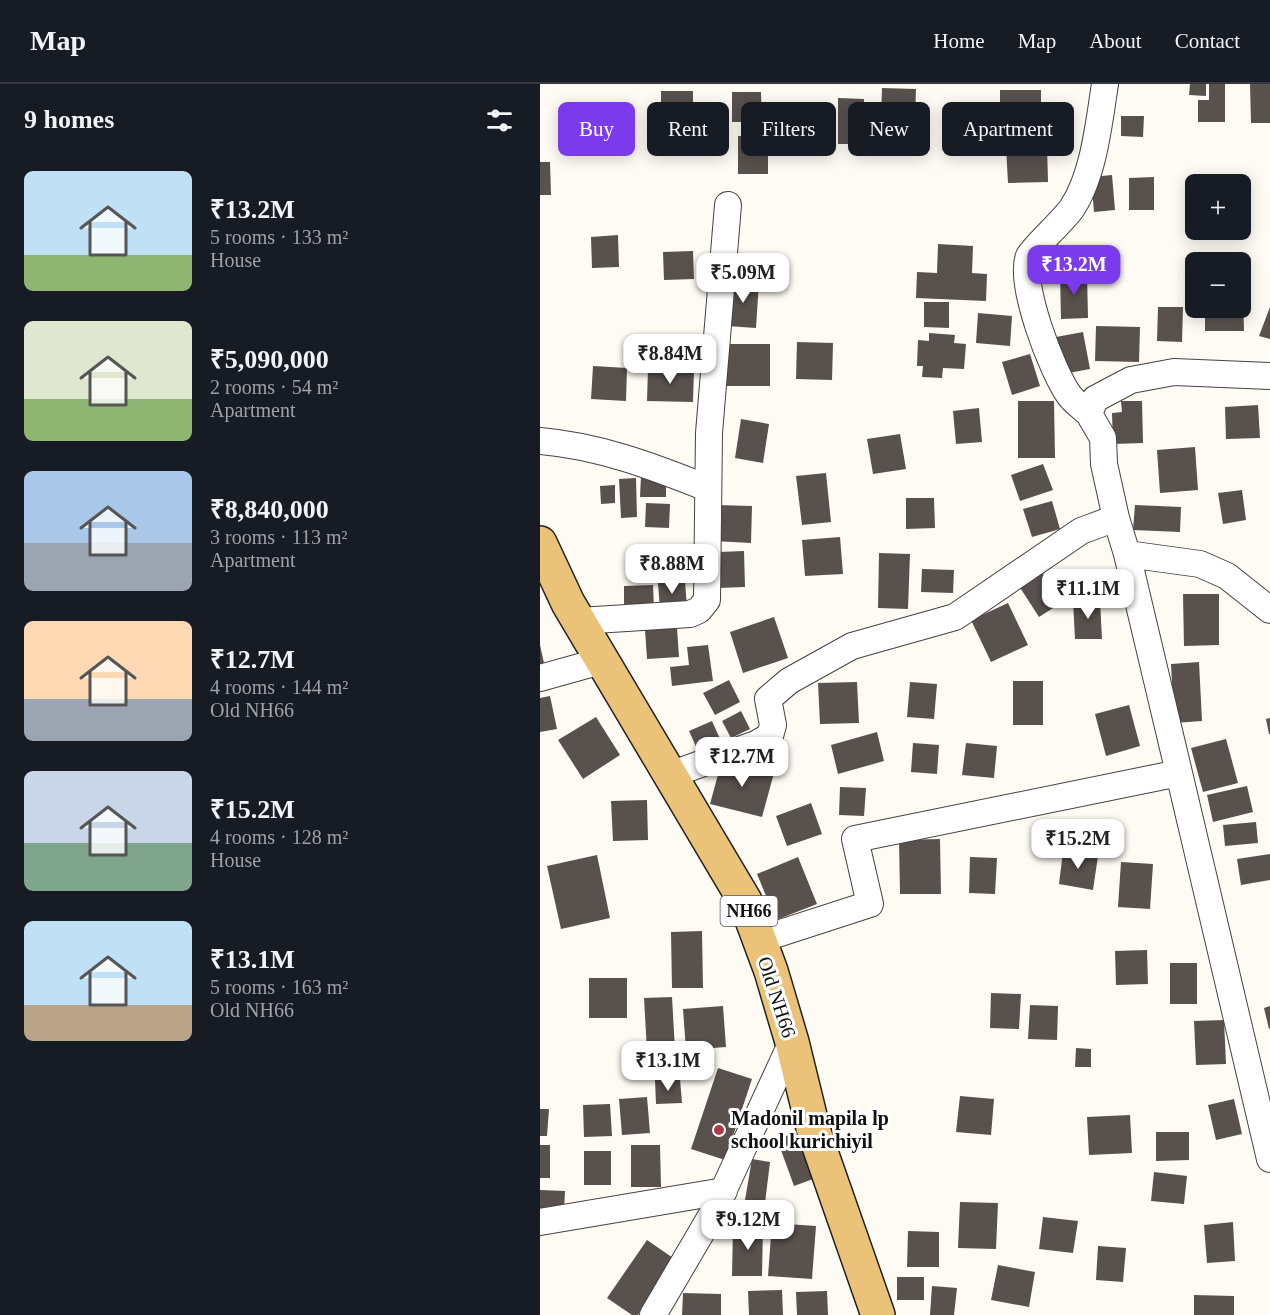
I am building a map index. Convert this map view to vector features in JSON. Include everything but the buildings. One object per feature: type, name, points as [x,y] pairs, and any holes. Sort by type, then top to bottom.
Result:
[{"type":"main road","name":"Old NH66","points":[[540,543],[601,661],[745,901],[792,1042],[814,1132],[878,1315]]},
{"type":"street","points":[[1105,84],[1094,153],[1073,206],[1029,255],[1028,269],[1035,322],[1054,367],[1070,397],[1089,414],[1103,438],[1104,464],[1116,518],[1127,554],[1270,1159]]},
{"type":"street","points":[[579,621],[669,617],[699,610],[706,600],[706,488],[709,433],[728,205]]},
{"type":"street","points":[[1089,414],[1095,399],[1131,380],[1174,372],[1270,376]]},
{"type":"street","points":[[540,441],[578,444],[650,466],[706,488]]},
{"type":"street","points":[[670,775],[756,744],[770,736],[773,725],[768,699],[789,681],[852,646],[956,617],[1081,531],[1116,518]]},
{"type":"street","points":[[1127,554],[1200,564],[1227,576],[1270,610]]},
{"type":"street","points":[[540,678],[601,661]]},
{"type":"street","points":[[759,940],[870,904],[855,839],[1179,773]]},
{"type":"street","points":[[653,1315],[724,1191],[792,1042]]},
{"type":"street","points":[[540,1221],[724,1191]]},
{"type":"place","name":"Madonil mapila lp school kurichiyil","points":[[719,1130]]}]
